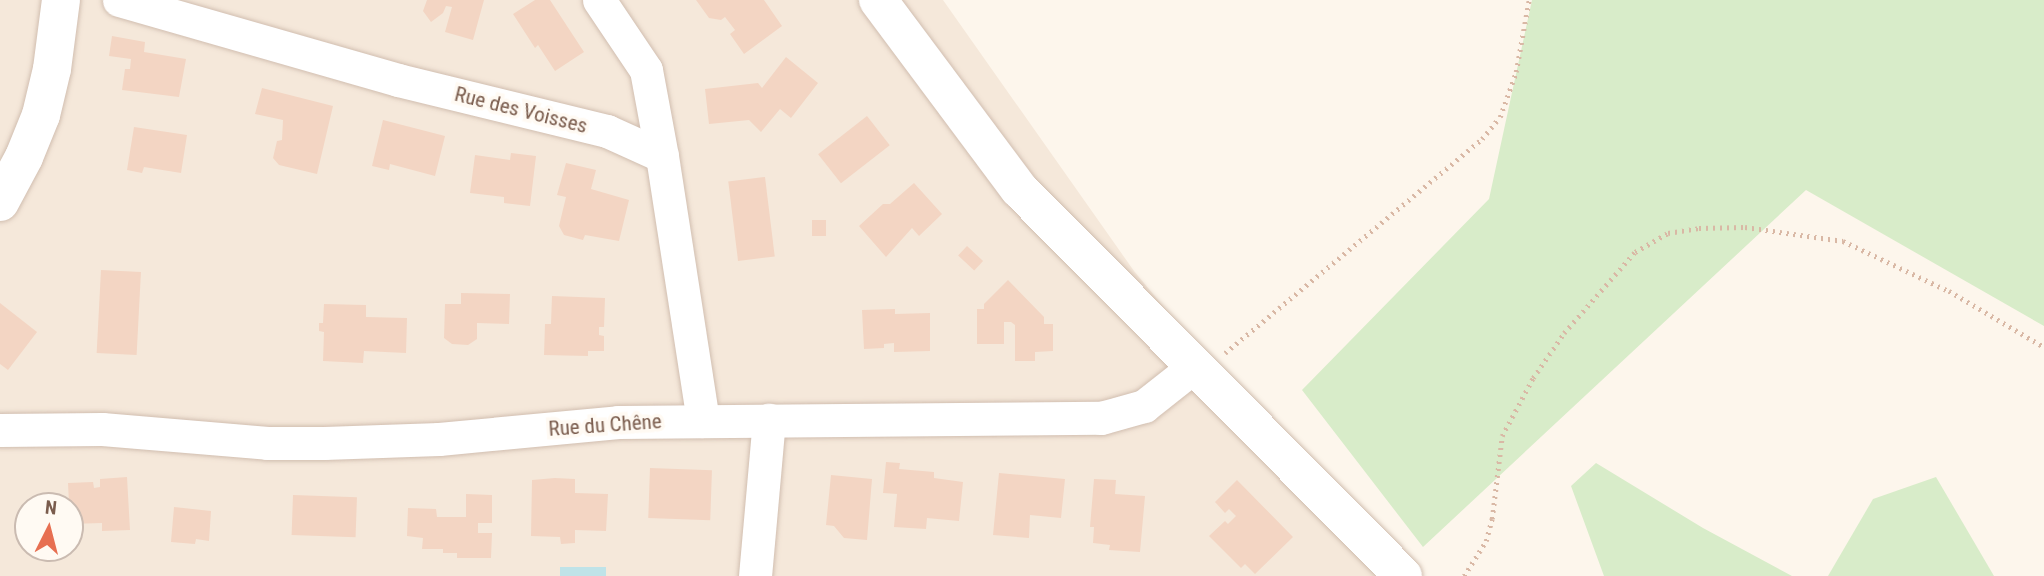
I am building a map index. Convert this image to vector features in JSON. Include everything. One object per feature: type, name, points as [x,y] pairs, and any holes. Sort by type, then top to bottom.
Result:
[{"type":"main road","points":[[0,202],[24,157],[41,115],[52,69],[61,0]]},
{"type":"main road","points":[[878,0],[1018,188],[1403,576]]},
{"type":"street","name":"Rue des Voisses","points":[[119,0],[398,80],[607,131],[662,156]]},
{"type":"street","points":[[599,0],[646,70],[703,421]]},
{"type":"street","name":"Rue du Chêne","points":[[0,430],[103,429],[267,443],[324,443],[439,439],[618,422],[1101,418],[1144,406],[1199,368]]},
{"type":"street","points":[[755,576],[769,420]]},
{"type":"path","points":[[1199,368],[1482,139],[1500,117],[1516,72],[1529,0]]},
{"type":"path","points":[[1464,576],[1486,541],[1492,519],[1502,436],[1533,378],[1564,333],[1635,252],[1668,233],[1699,228],[1745,227],[1843,241],[1950,291],[2044,346]]},
{"type":"shaded area","points":[[0,0],[943,0],[1134,271],[1386,576],[0,576]]},
{"type":"green space","points":[[1532,0],[2044,0],[2044,326],[1806,190],[1423,547],[1302,390],[1489,199]]},
{"type":"green space","points":[[1596,463],[1703,528],[1792,576],[1604,576],[1571,486]]},
{"type":"green space","points":[[1936,477],[1994,576],[1828,576],[1873,499]]},
{"type":"water","points":[[560,567],[606,567],[606,576],[560,576]]},
{"type":"building","points":[[427,0],[484,0],[473,40],[445,32],[452,7],[446,6],[443,13],[431,22],[423,11]]},
{"type":"building","points":[[535,0],[550,0],[584,52],[555,71],[538,45],[535,48],[513,14]]},
{"type":"building","points":[[696,0],[764,0],[782,26],[744,54],[730,34],[735,30],[725,17],[721,20],[709,18]]},
{"type":"building","points":[[112,36],[145,42],[144,52],[186,59],[179,97],[122,90],[125,69],[130,69],[131,59],[109,56]]},
{"type":"building","points":[[786,57],[818,83],[791,118],[780,109],[761,132],[749,120],[709,124],[705,89],[758,83],[762,88]]},
{"type":"building","points":[[262,88],[333,106],[317,174],[279,165],[273,158],[277,141],[282,140],[283,120],[255,114]]},
{"type":"building","points":[[867,116],[890,145],[841,183],[818,154]]},
{"type":"building","points":[[383,120],[445,136],[435,176],[390,164],[389,170],[372,166]]},
{"type":"building","points":[[134,127],[187,135],[181,173],[144,167],[142,173],[127,170]]},
{"type":"building","points":[[511,153],[536,156],[530,206],[504,203],[504,197],[470,193],[475,155],[510,160]]},
{"type":"building","points":[[566,163],[596,170],[591,189],[629,200],[619,241],[585,235],[583,240],[564,235],[559,226],[566,197],[557,195]]},
{"type":"building","points":[[765,177],[775,256],[738,261],[728,182]]},
{"type":"building","points":[[914,183],[942,214],[919,236],[912,228],[886,257],[859,226],[883,204],[890,204]]},
{"type":"building","points":[[812,220],[826,220],[826,236],[812,236]]},
{"type":"building","points":[[967,246],[983,261],[974,271],[958,256]]},
{"type":"building","points":[[101,270],[141,272],[137,355],[97,353]]},
{"type":"building","points":[[1008,280],[1044,317],[1044,324],[1053,324],[1053,351],[1035,352],[1035,361],[1015,361],[1015,325],[1011,322],[1004,322],[1004,344],[977,344],[977,309],[984,309],[984,304]]},
{"type":"building","points":[[461,293],[510,294],[509,324],[477,323],[477,339],[468,345],[452,344],[444,338],[445,304],[461,304]]},
{"type":"building","points":[[552,296],[605,298],[604,327],[599,327],[599,335],[604,336],[604,351],[588,351],[588,356],[544,355],[545,324],[551,324]]},
{"type":"building","points":[[0,303],[37,332],[8,370],[0,364]]},
{"type":"building","points":[[324,304],[366,305],[366,317],[407,318],[406,353],[364,351],[363,363],[323,361],[324,332],[319,331],[319,323],[323,323]]},
{"type":"building","points":[[895,309],[895,314],[930,313],[930,351],[894,352],[894,343],[884,344],[884,348],[864,349],[862,310]]},
{"type":"building","points":[[886,462],[900,463],[899,469],[934,472],[934,478],[963,482],[959,521],[927,518],[926,529],[894,527],[897,494],[883,493]]},
{"type":"building","points":[[650,468],[712,470],[710,520],[648,518]]},
{"type":"building","points":[[999,473],[1065,479],[1061,518],[1030,515],[1029,538],[993,535]]},
{"type":"building","points":[[831,475],[872,479],[867,540],[844,538],[834,526],[826,525]]},
{"type":"building","points":[[127,477],[130,530],[102,531],[102,523],[84,524],[84,492],[68,492],[68,483],[93,482],[94,488],[100,487],[100,479]]},
{"type":"building","points":[[575,479],[575,493],[608,494],[606,531],[575,530],[575,543],[561,544],[560,537],[531,536],[532,480]]},
{"type":"building","points":[[1094,479],[1116,480],[1115,494],[1145,496],[1140,552],[1109,550],[1110,545],[1093,543],[1094,527],[1090,527]]},
{"type":"building","points":[[1237,480],[1293,537],[1255,574],[1245,564],[1241,568],[1209,536],[1225,521],[1228,524],[1236,516],[1229,509],[1225,513],[1215,502]]},
{"type":"building","points":[[466,494],[492,495],[492,523],[478,523],[478,533],[492,533],[491,558],[457,558],[457,553],[443,553],[443,549],[422,549],[423,538],[407,536],[408,508],[436,509],[437,517],[466,517]]},
{"type":"building","points":[[293,495],[357,497],[356,537],[292,535]]},
{"type":"building","points":[[174,507],[211,511],[209,541],[196,539],[195,544],[171,542]]}]
